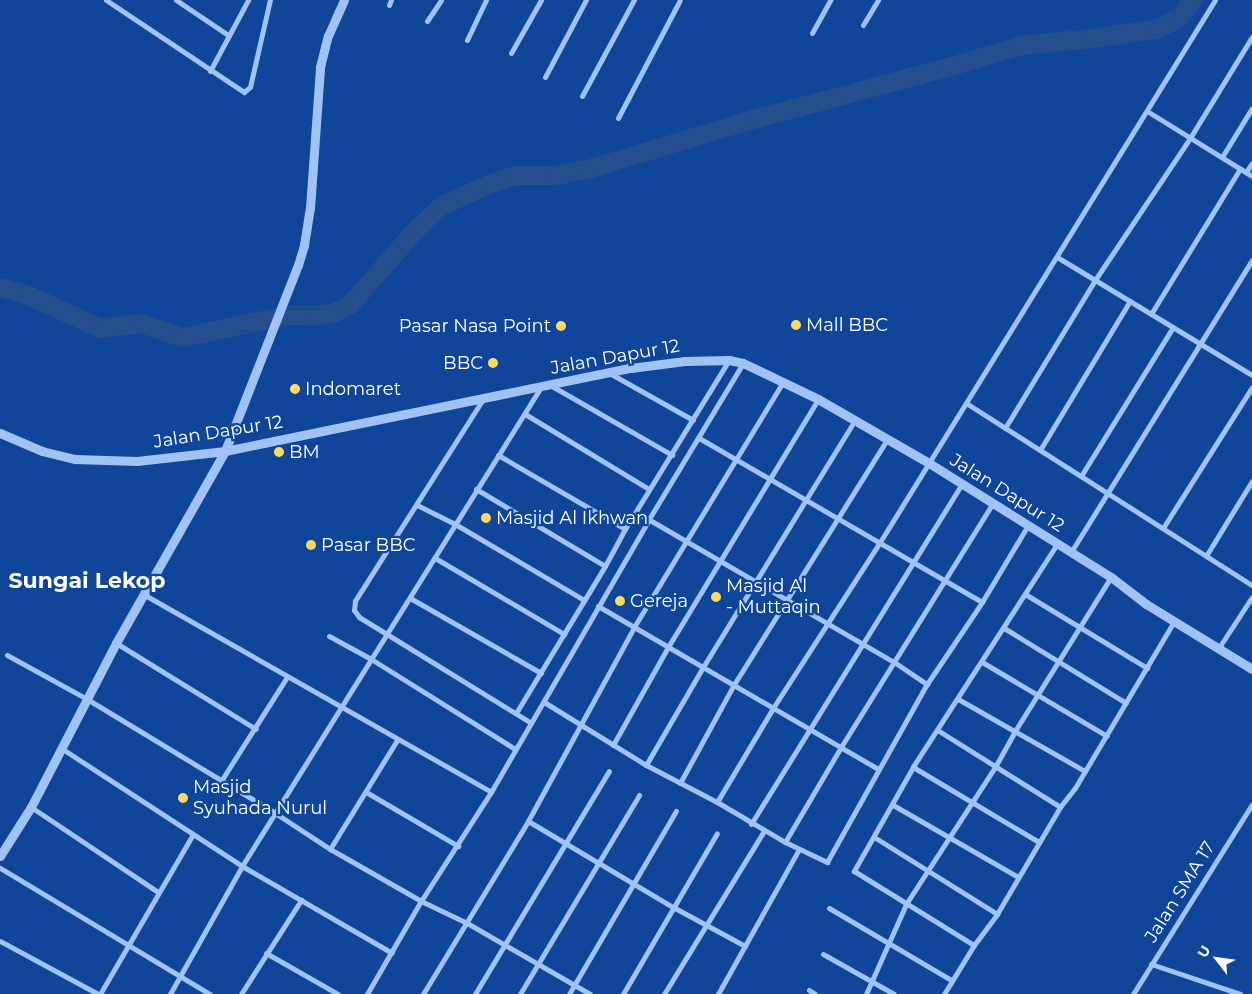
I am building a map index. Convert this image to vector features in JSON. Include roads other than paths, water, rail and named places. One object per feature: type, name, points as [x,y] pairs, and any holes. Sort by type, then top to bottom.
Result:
[{"type":"street","points":[[106,0],[238,91],[244,92],[248,90],[269,2],[261,0]]},
{"type":"street","points":[[176,0],[228,35]]},
{"type":"street","points":[[210,70],[248,0]]},
{"type":"street","points":[[0,856],[31,808],[60,748],[116,643],[224,451],[298,265],[310,208],[320,68],[328,36],[344,0]]},
{"type":"street","points":[[427,21],[441,0]]},
{"type":"street","points":[[468,40],[486,0]]},
{"type":"street","points":[[511,53],[541,0]]},
{"type":"street","points":[[545,77],[586,0]]},
{"type":"street","points":[[582,96],[634,0]]},
{"type":"street","points":[[618,118],[680,0]]},
{"type":"street","points":[[812,33],[830,0]]},
{"type":"street","points":[[863,25],[878,0]]},
{"type":"street","points":[[717,802],[773,708],[880,542],[1215,0]]},
{"type":"street","points":[[1005,428],[1095,280],[1190,138],[1252,37]]},
{"type":"street","points":[[1222,157],[1252,108]]},
{"type":"street","points":[[1147,112],[1252,176]]},
{"type":"street","points":[[1246,172],[1252,163]]},
{"type":"street","points":[[1151,314],[1240,169]]},
{"type":"street","points":[[1057,257],[1252,375]]},
{"type":"street","points":[[1071,552],[1252,260]]},
{"type":"street","points":[[1040,450],[1130,301]]},
{"type":"street","points":[[1081,476],[1173,327]]},
{"type":"street","points":[[516,714],[605,566],[649,488],[672,455],[729,360]]},
{"type":"street","name":"Jalan Dapur 12","points":[[0,433],[42,451],[58,455],[90,461],[137,461],[224,451],[608,372],[685,361],[729,360],[743,363],[818,399],[929,463],[1111,577],[1174,621],[1252,669]]},
{"type":"street","points":[[367,994],[421,901],[491,792],[649,519],[743,363]]},
{"type":"street","points":[[608,372],[693,420]]},
{"type":"street","points":[[423,994],[528,821],[634,627],[783,382]]},
{"type":"street","points":[[170,994],[242,866],[342,709],[476,489],[525,414],[546,386],[672,455]]},
{"type":"street","points":[[1163,528],[1252,387]]},
{"type":"street","points":[[483,399],[354,601],[356,614],[531,723]]},
{"type":"street","points":[[613,745],[668,647],[818,399]]},
{"type":"street","points":[[966,403],[1252,585]]},
{"type":"street","points":[[525,414],[649,488]]},
{"type":"street","points":[[646,765],[703,667],[807,501],[855,420]]},
{"type":"street","points":[[699,438],[982,602]]},
{"type":"street","points":[[680,783],[733,686],[887,440]]},
{"type":"street","points":[[498,455],[625,529]]},
{"type":"street","points":[[1206,556],[1252,481]]},
{"type":"street","points":[[751,824],[808,728],[962,484]]},
{"type":"street","points":[[476,489],[605,566]]},
{"type":"street","points":[[785,842],[841,747],[993,503]]},
{"type":"street","points":[[417,505],[454,524],[584,600]]},
{"type":"street","points":[[636,512],[894,662],[927,684]]},
{"type":"street","points":[[544,702],[646,765],[717,802],[751,824],[799,850],[827,862],[927,684],[982,602],[1028,525]]},
{"type":"street","points":[[974,945],[854,871],[914,767],[1058,544]]},
{"type":"street","points":[[435,558],[564,634]]},
{"type":"street","points":[[866,994],[906,904],[950,839],[1111,577]]},
{"type":"street","points":[[143,594],[342,709],[491,792]]},
{"type":"street","points":[[1025,594],[1147,668]]},
{"type":"street","points":[[1218,649],[1252,596]]},
{"type":"street","points":[[410,598],[541,673]]},
{"type":"street","points":[[598,606],[878,769]]},
{"type":"street","points":[[944,994],[974,945],[997,914],[1060,808],[1075,788],[1174,621]]},
{"type":"street","points":[[1004,628],[1126,703]]},
{"type":"street","points":[[329,636],[371,659],[516,750]]},
{"type":"street","points":[[116,643],[256,729]]},
{"type":"street","points":[[7,655],[87,699],[275,813],[330,849],[421,901],[467,923],[590,994]]},
{"type":"street","points":[[982,662],[1107,736]]},
{"type":"street","points":[[221,781],[256,729],[287,677]]},
{"type":"street","points":[[958,699],[1085,771]]},
{"type":"street","points":[[939,731],[1060,808]]},
{"type":"street","points":[[330,849],[397,740]]},
{"type":"street","points":[[60,748],[192,836],[392,953]]},
{"type":"street","points":[[914,767],[971,803],[1039,842]]},
{"type":"street","points":[[475,994],[609,771]]},
{"type":"street","points":[[366,792],[458,846]]},
{"type":"street","points":[[520,994],[639,795]]},
{"type":"street","name":"Jalan SMA 17","points":[[1133,994],[1252,804]]},
{"type":"street","points":[[893,805],[1018,877]]},
{"type":"street","points":[[31,808],[158,892]]},
{"type":"street","points":[[569,994],[676,812]]},
{"type":"street","points":[[528,821],[673,907],[745,946]]},
{"type":"street","points":[[664,994],[764,831]]},
{"type":"street","points":[[623,994],[717,833]]},
{"type":"street","points":[[0,941],[99,994],[192,836]]},
{"type":"street","points":[[874,837],[997,914]]},
{"type":"street","points":[[718,994],[799,850]]},
{"type":"street","points":[[0,868],[127,946],[210,994]]},
{"type":"street","points":[[241,994],[301,900]]},
{"type":"street","points":[[829,908],[951,980]]},
{"type":"street","points":[[266,953],[338,994]]},
{"type":"street","points":[[823,954],[894,994]]},
{"type":"street","points":[[1151,964],[1240,994]]},
{"type":"street","points":[[810,990],[815,994]]},
{"type":"waterway","points":[[0,287],[28,295],[100,328],[141,323],[182,337],[286,315],[318,315],[335,312],[350,304],[414,231],[442,205],[488,184],[516,175],[556,175],[587,169],[753,119],[951,66],[1021,45],[1093,38],[1158,28],[1178,18],[1192,0]]},
{"type":"place","name":"Mall BBC","points":[[796,325]]},
{"type":"place","name":"Pasar Nasa Point","points":[[561,326]]},
{"type":"place","name":"BBC","points":[[493,363]]},
{"type":"place","name":"Indomaret","points":[[295,389]]},
{"type":"place","name":"BM","points":[[279,452]]},
{"type":"place","name":"Masjid Al Ikhwan","points":[[486,518]]},
{"type":"place","name":"Pasar BBC","points":[[311,545]]},
{"type":"place","name":"Masjid Al - Muttaqin","points":[[716,597]]},
{"type":"place","name":"Gereja","points":[[620,601]]},
{"type":"place","name":"Masjid Syuhada Nurul","points":[[183,798]]},
{"type":"district","name":"Sungai Lekop","points":[[87,581]]}]
